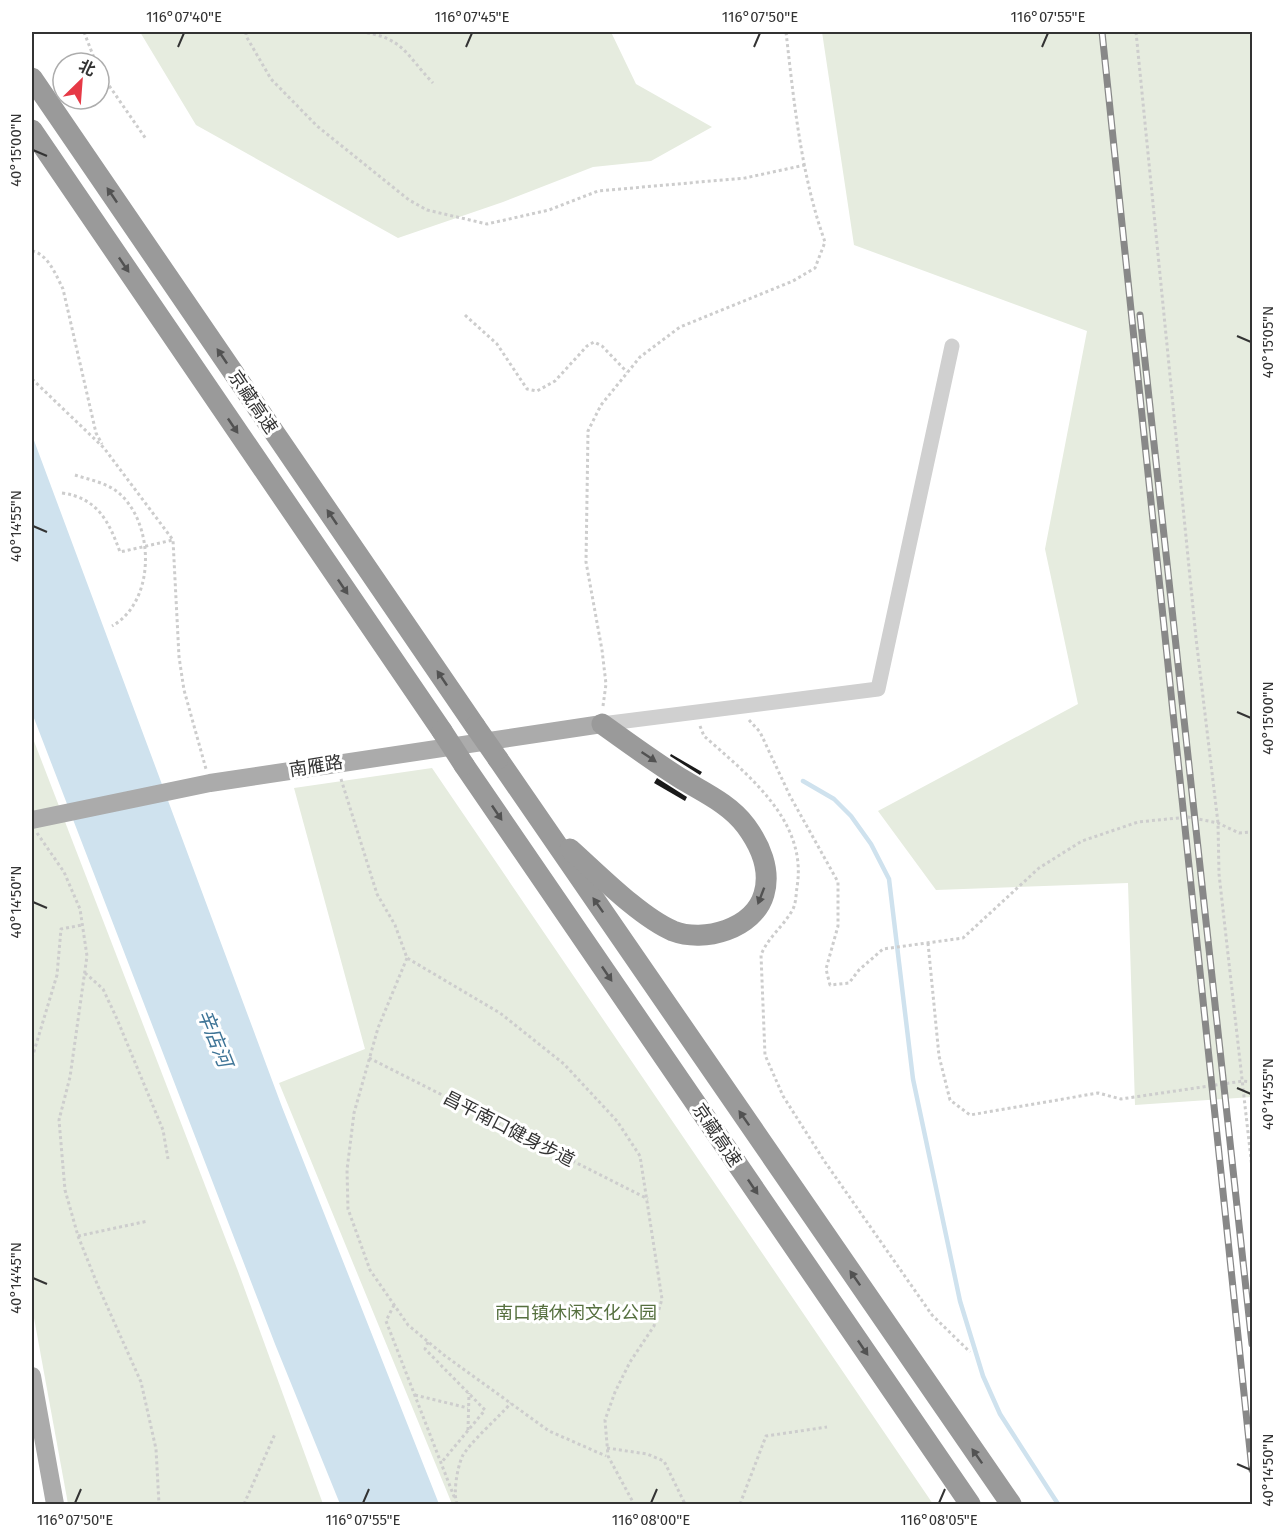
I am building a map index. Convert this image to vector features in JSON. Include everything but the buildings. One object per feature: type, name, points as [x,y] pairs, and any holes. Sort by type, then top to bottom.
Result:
[{"type":"highway","name":"京藏高速","points":[[32,78],[544,827],[1011,1504]]},
{"type":"highway","name":"京藏高速","points":[[32,130],[970,1504]]},
{"type":"highway","points":[[544,827],[605,881],[652,918],[673,931],[699,937],[721,933],[742,923],[764,894],[766,866],[757,842],[731,809],[602,724]]},
{"type":"main road","name":"南雁路","points":[[33,825],[70,810],[210,783],[336,762],[602,724]]},
{"type":"main road","points":[[32,1376],[55,1504]]},
{"type":"street","points":[[602,724],[878,689],[952,346]]},
{"type":"path","points":[[84,32],[91,51]]},
{"type":"path","points":[[246,32],[246,36],[271,79],[317,126],[409,200],[427,210],[486,224],[549,210],[598,191],[745,178],[805,165]]},
{"type":"path","points":[[361,32],[381,34],[400,43],[433,83]]},
{"type":"path","points":[[602,724],[605,673],[586,562],[588,431],[601,405],[640,357],[680,327],[793,281],[815,268],[825,242],[814,209],[805,165],[786,32]]},
{"type":"path","points":[[1136,32],[1196,638],[1218,823],[1219,874],[1252,1168]]},
{"type":"path","points":[[111,89],[146,139]]},
{"type":"path","points":[[32,251],[38,252],[51,267],[63,289],[96,433],[104,448],[173,540],[183,690],[210,783]]},
{"type":"path","points":[[465,315],[496,344],[526,389],[537,391],[555,381],[587,345],[594,342],[602,346],[627,372]]},
{"type":"path","points":[[32,379],[104,448]]},
{"type":"path","points":[[75,475],[109,486],[122,495],[137,517],[144,537],[145,561],[136,603],[126,618],[112,626]]},
{"type":"path","points":[[62,493],[90,502],[109,523],[120,552],[173,540]]},
{"type":"path","points":[[739,708],[760,732],[790,796],[838,882],[838,926],[826,969],[830,985],[849,983],[859,970],[883,949],[963,938],[1040,868],[1082,841],[1138,822],[1188,817],[1218,823],[1239,833],[1252,832]]},
{"type":"path","points":[[694,713],[704,736],[770,799],[788,825],[796,844],[798,877],[793,908],[765,944],[761,955],[765,1055],[783,1096],[825,1162],[932,1315],[970,1352]]},
{"type":"path","points":[[336,762],[377,894],[408,958],[500,1013],[564,1064],[617,1121],[640,1156],[662,1299],[654,1326],[630,1362],[615,1392],[605,1420],[608,1456],[634,1504]]},
{"type":"path","points":[[33,825],[64,873],[80,909],[87,956],[71,1066],[59,1120],[65,1190],[78,1236],[141,1382],[156,1449],[159,1504]]},
{"type":"path","points":[[32,1058],[57,975],[61,929],[83,925]]},
{"type":"path","points":[[928,943],[939,1056],[950,1100],[970,1115],[1098,1093],[1121,1099],[1243,1081],[1252,1082]]},
{"type":"path","points":[[408,958],[378,1028],[369,1058],[354,1113],[347,1170],[348,1209],[370,1270],[408,1325],[428,1342],[549,1431],[608,1456]]},
{"type":"path","points":[[85,974],[103,989],[117,1019],[163,1130],[168,1160]]},
{"type":"path","name":"昌平南口健身步道","points":[[369,1058],[648,1199]]},
{"type":"path","points":[[78,1236],[148,1221]]},
{"type":"path","points":[[394,1305],[386,1321],[457,1504]]},
{"type":"path","points":[[428,1342],[425,1349],[485,1410],[441,1463]]},
{"type":"path","points":[[468,1393],[468,1431]]},
{"type":"path","points":[[415,1395],[468,1408]]},
{"type":"path","points":[[455,1499],[463,1456],[511,1403]]},
{"type":"path","points":[[740,1504],[766,1436],[826,1427]]},
{"type":"path","points":[[244,1504],[275,1434]]},
{"type":"path","points":[[607,1448],[647,1454],[664,1461],[685,1504]]},
{"type":"green space","points":[[140,32],[611,32],[636,84],[712,127],[651,161],[593,167],[503,202],[398,238],[196,125]]},
{"type":"green space","points":[[822,32],[1252,32],[1252,1097],[1135,1105],[1128,883],[936,890],[878,811],[1078,704],[1045,549],[1087,331],[854,245]]},
{"type":"green space","points":[[32,736],[238,1271],[323,1504],[68,1504],[32,1307]]},
{"type":"green space","name":"南口镇休闲文化公园","points":[[432,768],[933,1504],[452,1504],[279,1083],[365,1049],[294,788]]},
{"type":"water","name":"辛店河","points":[[32,435],[282,1107],[439,1504],[340,1504],[275,1344],[32,713]]},
{"type":"waterway","points":[[803,781],[834,799],[851,816],[871,844],[889,879],[913,1079],[960,1301],[983,1376],[1000,1414],[1058,1504]]},
{"type":"railway","points":[[1102,32],[1252,1470]]},
{"type":"railway","points":[[1140,315],[1252,1344]]}]
